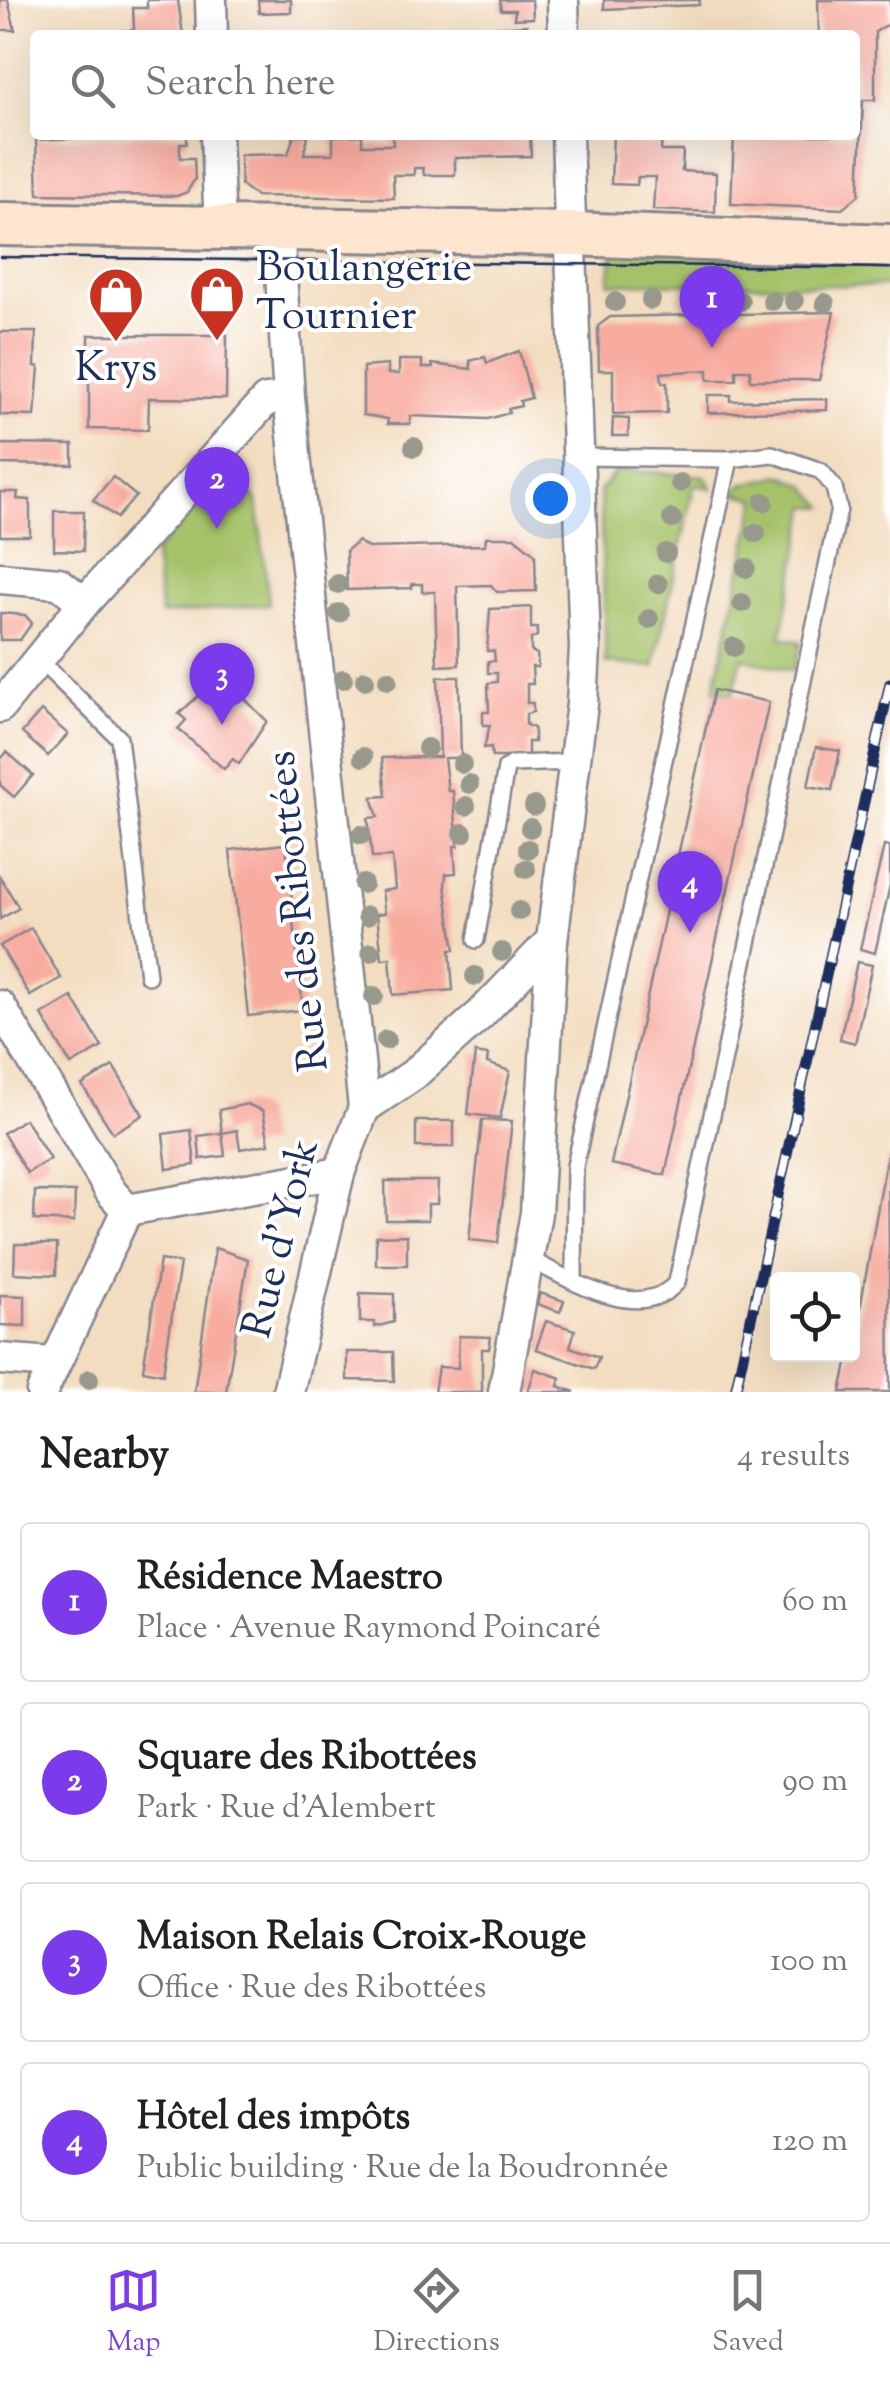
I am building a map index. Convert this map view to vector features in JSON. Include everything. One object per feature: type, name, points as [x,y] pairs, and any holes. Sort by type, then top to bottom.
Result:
[{"type":"main road","points":[[0,224],[571,234],[890,246]]},
{"type":"street","points":[[211,0],[212,30]]},
{"type":"street","points":[[563,0],[564,30]]},
{"type":"street","points":[[216,140],[220,228]]},
{"type":"street","points":[[504,1392],[527,1258],[546,1096],[552,940],[585,648],[568,140]]},
{"type":"street","name":"Rue des Ribottées","points":[[278,228],[289,397],[364,1108]]},
{"type":"street","points":[[0,707],[84,603],[266,400],[289,397]]},
{"type":"street","points":[[0,578],[59,583],[84,603]]},
{"type":"street","points":[[364,1108],[412,1075],[480,1015],[552,940]]},
{"type":"street","points":[[0,1006],[111,1192],[127,1210]]},
{"type":"street","name":"Rue d'York","points":[[288,1392],[339,1173],[364,1108]]},
{"type":"street","points":[[127,1210],[339,1173]]},
{"type":"street","points":[[0,1358],[47,1378],[127,1210]]},
{"type":"lane","points":[[527,1258],[642,1304],[664,1297],[677,1282],[839,509],[834,487],[821,471],[772,454],[730,459],[579,457]]},
{"type":"lane","points":[[574,1280],[575,1166],[730,459]]},
{"type":"lane","points":[[38,660],[119,738],[148,976]]},
{"type":"lane","points":[[476,940],[506,768],[512,764],[575,762]]},
{"type":"green space","points":[[613,249],[890,257],[890,286],[609,283]]},
{"type":"green space","points":[[617,470],[705,476],[712,488],[694,485],[654,667],[606,663],[600,490]]},
{"type":"green space","points":[[782,475],[805,485],[825,507],[808,506],[781,637],[801,642],[794,671],[742,658],[733,694],[714,690],[757,499],[737,494],[740,485]]},
{"type":"green space","points":[[226,480],[242,482],[257,500],[269,604],[161,615],[154,554],[208,489]]},
{"type":"building","points":[[0,0],[8,0],[15,30],[0,30]]},
{"type":"building","points":[[147,0],[178,0],[182,30],[134,30],[133,8],[147,8]]},
{"type":"building","points":[[258,0],[291,0],[291,12],[259,13]]},
{"type":"building","points":[[500,0],[532,0],[533,18],[514,19],[515,10],[501,10]]},
{"type":"building","points":[[604,0],[700,0],[699,5],[604,9]]},
{"type":"building","points":[[818,0],[890,0],[890,23],[875,32],[875,100],[863,100],[859,195],[842,209],[731,204],[734,140],[860,140],[860,30],[819,30]]},
{"type":"building","points":[[527,25],[527,30],[496,30]]},
{"type":"building","points":[[36,140],[187,140],[180,143],[180,158],[194,158],[195,179],[187,192],[177,196],[38,194]]},
{"type":"building","points":[[292,140],[307,140],[304,154],[333,154],[333,140],[393,145],[392,140],[530,140],[531,156],[455,158],[455,175],[424,175],[423,168],[414,168],[414,175],[393,175],[394,198],[256,196],[241,185],[240,155],[288,154]]},
{"type":"building","points":[[613,140],[662,140],[661,151],[683,151],[682,171],[716,173],[715,212],[653,210],[655,177],[638,177],[637,185],[611,184]]},
{"type":"building","points":[[834,312],[819,380],[750,380],[750,370],[736,370],[736,380],[708,380],[708,370],[661,373],[662,383],[667,383],[667,413],[613,414],[613,370],[599,370],[598,326],[610,317]]},
{"type":"building","points":[[0,332],[36,332],[35,366],[39,367],[35,416],[0,415]]},
{"type":"building","points":[[89,335],[227,335],[226,399],[149,398],[148,430],[89,429]]},
{"type":"building","points":[[519,351],[531,398],[508,409],[509,413],[488,419],[410,416],[410,424],[387,424],[388,419],[363,415],[363,367],[388,365],[388,374],[399,374],[399,360],[422,360],[422,368],[433,368],[432,364],[471,369],[470,361],[485,357],[487,363]]},
{"type":"building","points":[[708,395],[731,395],[731,401],[827,399],[827,410],[708,413]]},
{"type":"building","points":[[613,418],[629,419],[628,436],[612,436]]},
{"type":"building","points":[[0,444],[73,445],[73,465],[0,464]]},
{"type":"building","points":[[113,477],[136,496],[117,518],[93,500]]},
{"type":"building","points":[[0,492],[18,492],[17,499],[30,500],[30,536],[0,536]]},
{"type":"building","points":[[54,511],[84,511],[83,551],[54,550]]},
{"type":"building","points":[[486,537],[514,537],[535,554],[536,591],[497,592],[491,585],[457,586],[459,665],[437,666],[435,592],[422,592],[422,584],[412,584],[412,588],[347,590],[346,551],[358,541],[368,548],[485,545]]},
{"type":"building","points":[[531,607],[531,628],[537,628],[537,636],[531,639],[531,651],[537,654],[538,667],[532,667],[533,684],[527,684],[527,703],[533,703],[533,712],[526,714],[526,725],[534,728],[534,742],[528,742],[528,757],[492,757],[491,747],[484,748],[490,725],[483,725],[483,712],[489,712],[488,683],[497,682],[497,673],[488,673],[488,661],[495,661],[494,651],[487,651],[490,609]]},
{"type":"building","points":[[0,613],[25,615],[32,623],[20,640],[0,640]]},
{"type":"building","points":[[438,677],[459,677],[461,758],[444,758],[448,791],[453,791],[458,846],[454,846],[456,873],[446,874],[445,886],[455,950],[450,950],[453,990],[393,995],[390,958],[382,959],[377,914],[385,913],[382,891],[395,889],[392,857],[372,858],[368,818],[378,817],[372,797],[386,796],[382,758],[440,757]]},
{"type":"building","points":[[215,680],[224,687],[228,682],[267,721],[239,764],[233,759],[224,769],[178,729],[186,720],[179,714]]},
{"type":"building","points":[[714,690],[769,702],[665,1175],[611,1164]]},
{"type":"building","points":[[41,711],[68,734],[48,756],[22,733]]},
{"type":"building","points":[[816,747],[840,751],[832,790],[808,786]]},
{"type":"building","points":[[7,752],[33,775],[14,797],[0,785],[0,760]]},
{"type":"building","points":[[286,844],[303,1010],[248,1016],[230,850]]},
{"type":"building","points":[[884,846],[890,847],[890,885],[875,953],[860,949]]},
{"type":"building","points":[[0,877],[19,908],[0,919]]},
{"type":"building","points":[[31,928],[61,978],[30,996],[0,946]]},
{"type":"building","points":[[857,962],[872,965],[855,1043],[840,1039]]},
{"type":"building","points":[[72,997],[102,1047],[71,1065],[42,1015]]},
{"type":"building","points":[[475,1053],[488,1055],[487,1063],[510,1071],[500,1118],[468,1114]]},
{"type":"building","points":[[113,1066],[143,1115],[113,1133],[82,1085]]},
{"type":"building","points":[[247,1104],[263,1111],[269,1144],[240,1149],[237,1130],[222,1133],[219,1110]]},
{"type":"building","points":[[25,1119],[50,1159],[27,1173],[3,1133]]},
{"type":"building","points":[[482,1120],[512,1121],[498,1243],[469,1240]]},
{"type":"building","points":[[416,1121],[454,1121],[454,1147],[416,1147]]},
{"type":"building","points":[[191,1130],[195,1165],[167,1169],[163,1134]]},
{"type":"building","points":[[222,1133],[225,1156],[200,1159],[198,1136]]},
{"type":"building","points":[[888,1150],[890,1392],[841,1392],[847,1362],[860,1362],[860,1309]]},
{"type":"building","points":[[385,1181],[438,1181],[437,1204],[428,1204],[428,1220],[386,1220]]},
{"type":"building","points":[[35,1191],[75,1192],[74,1222],[34,1220]]},
{"type":"building","points":[[407,1235],[407,1265],[376,1265],[376,1236]]},
{"type":"building","points":[[15,1244],[57,1244],[56,1275],[14,1273]]},
{"type":"building","points":[[215,1248],[248,1259],[226,1392],[194,1392]]},
{"type":"building","points":[[160,1260],[180,1263],[163,1374],[143,1370]]},
{"type":"building","points":[[360,1293],[394,1294],[394,1322],[375,1327],[375,1322],[360,1322]]},
{"type":"building","points":[[540,1293],[564,1301],[560,1312],[537,1304]]},
{"type":"building","points":[[0,1295],[25,1296],[25,1326],[0,1325]]},
{"type":"building","points":[[546,1321],[575,1330],[570,1347],[599,1357],[594,1369],[536,1349]]},
{"type":"building","points":[[459,1336],[491,1337],[489,1349],[482,1349],[482,1392],[434,1392],[438,1367],[458,1368]]},
{"type":"building","points":[[347,1352],[393,1352],[394,1381],[347,1380]]},
{"type":"building","points":[[535,1369],[561,1378],[558,1386],[575,1392],[528,1392]]},
{"type":"tram line","points":[[0,257],[890,268]]},
{"type":"railway","points":[[735,1392],[890,683]]},
{"type":"place","name":"Boulangerie Tournier","points":[[217,343]]},
{"type":"place","name":"Krys","points":[[116,344]]},
{"type":"place","name":"Résidence Maestro","points":[[712,348]]},
{"type":"place","name":"Square des Ribottées","points":[[217,529]]},
{"type":"place","name":"Maison Relais Croix-Rouge","points":[[222,725]]},
{"type":"place","name":"Hôtel des impôts","points":[[690,933]]}]
